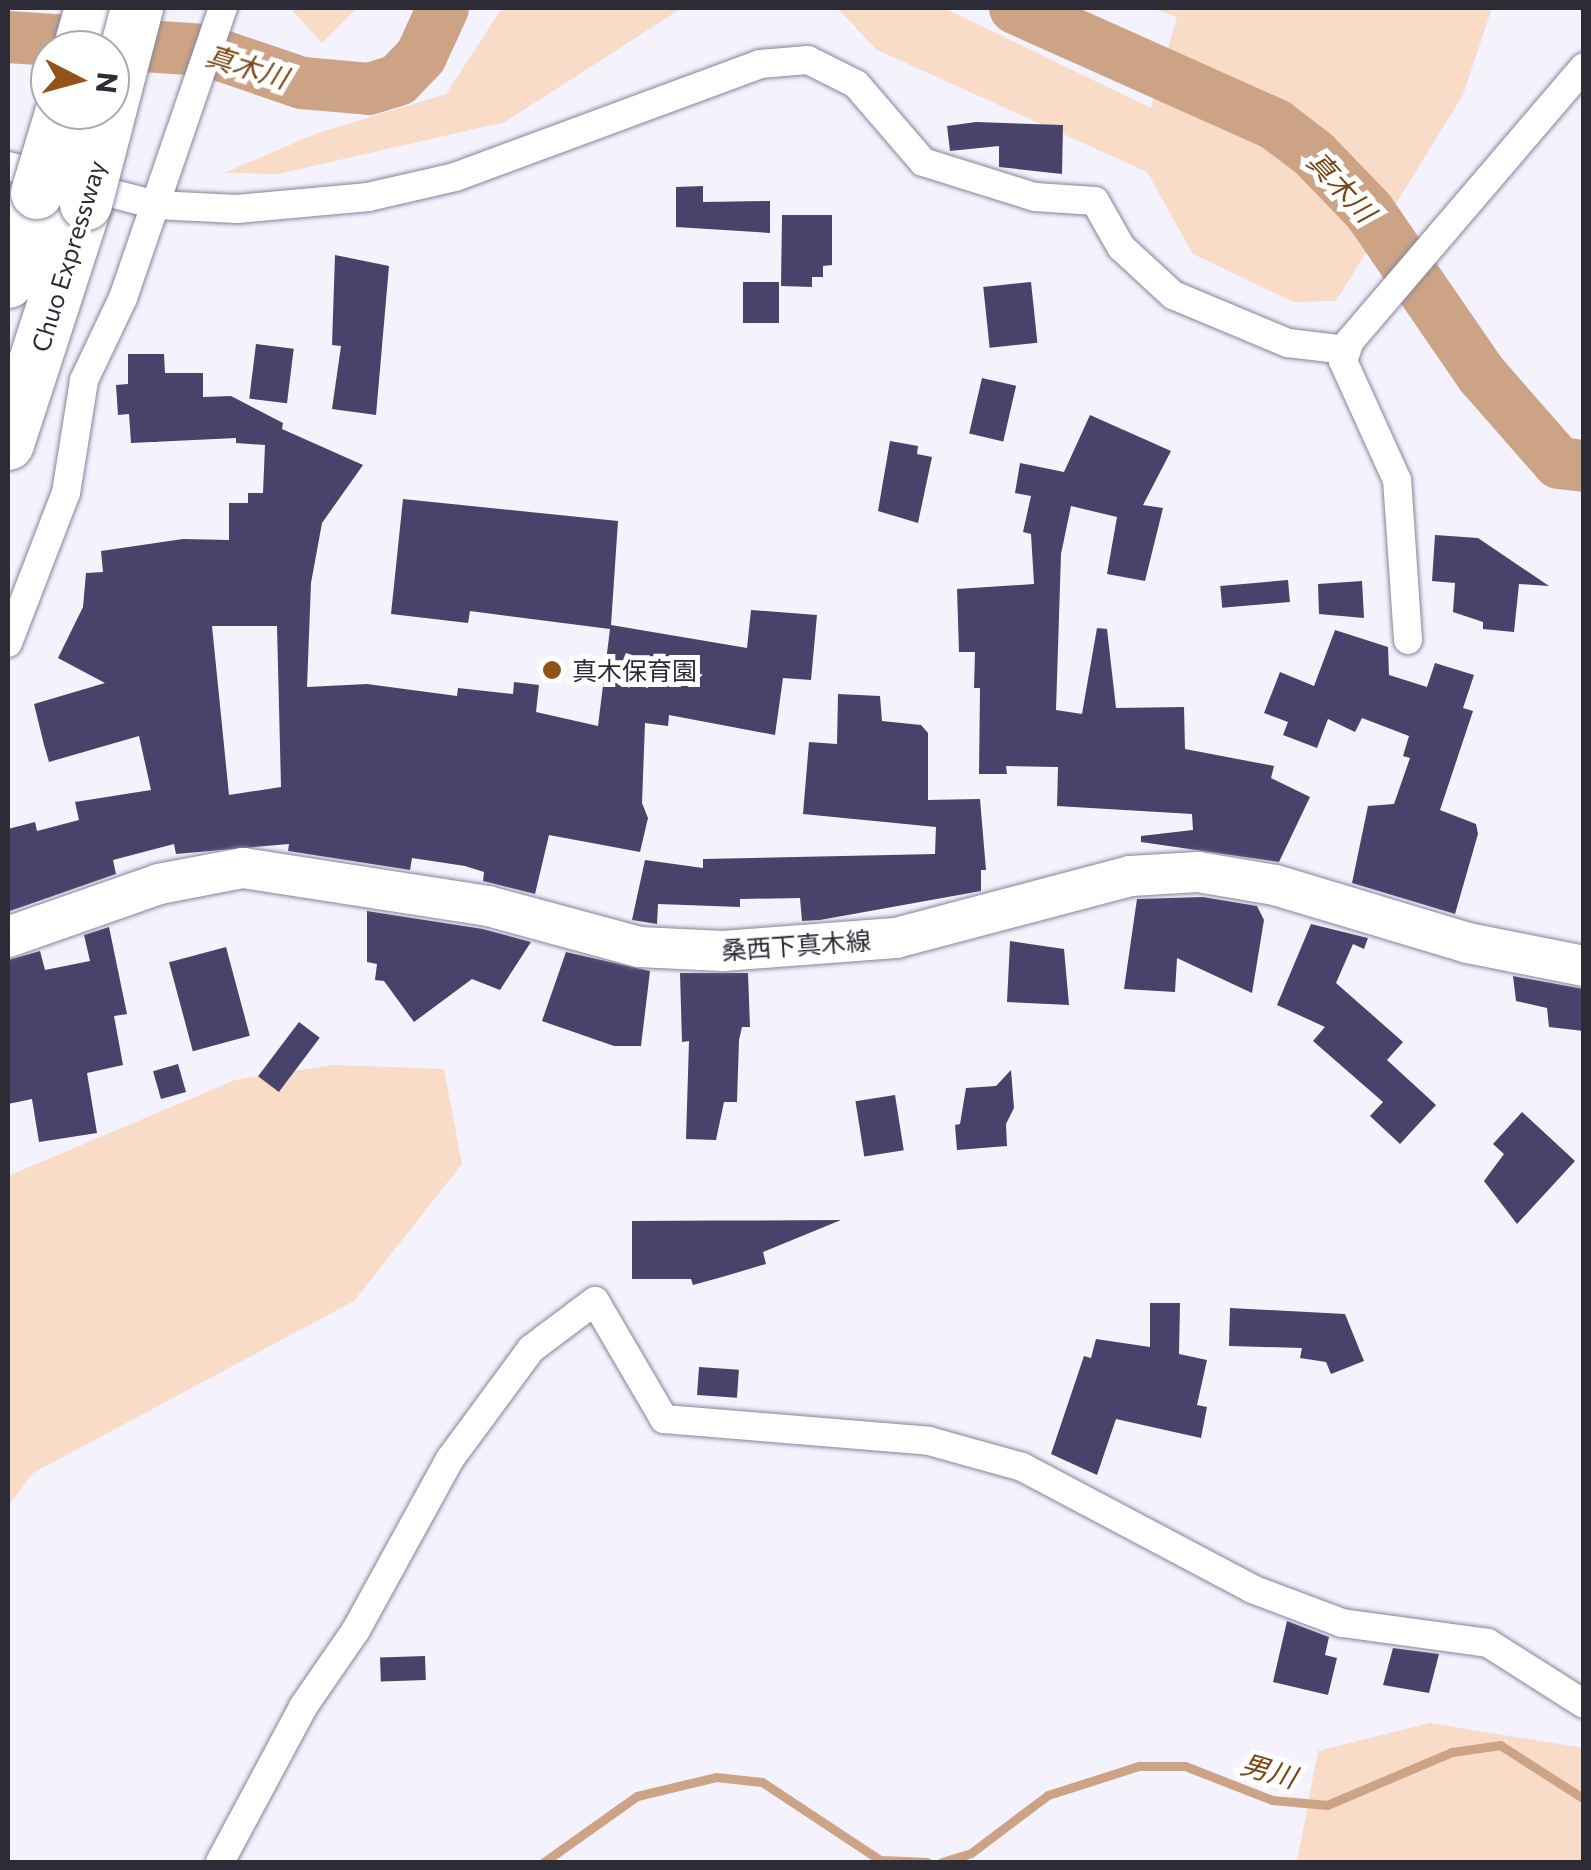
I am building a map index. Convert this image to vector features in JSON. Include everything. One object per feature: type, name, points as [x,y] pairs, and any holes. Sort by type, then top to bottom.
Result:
[{"type":"highway","name":"Chuo Expressway","points":[[8,282],[44,187],[137,8]]},
{"type":"highway","name":"Chuo Expressway","points":[[8,444],[44,187],[57,130]]},
{"type":"main road","name":"桑西下真木線","points":[[8,937],[159,884],[243,868],[488,906],[639,948],[723,951],[896,938],[1130,876],[1198,872],[1276,885],[1468,943],[1584,966]]},
{"type":"street","points":[[8,644],[66,493],[84,380],[123,298],[223,8]]},
{"type":"street","points":[[44,187],[156,206],[237,209],[368,197],[455,177],[760,64],[808,60],[856,84],[923,162],[1035,197],[1094,201],[1121,247],[1173,295],[1288,343],[1347,350]]},
{"type":"street","points":[[1408,640],[1397,480],[1343,361],[1347,350],[1584,67]]},
{"type":"street","points":[[220,1862],[303,1707],[356,1630],[450,1459],[531,1350],[595,1301],[664,1418],[929,1441],[1022,1467],[1252,1590],[1342,1623],[1488,1644],[1584,1704]]},
{"type":"shaded area","points":[[290,8],[357,8],[322,43]]},
{"type":"shaded area","points":[[502,8],[682,8],[505,122],[278,174],[224,173],[315,134],[446,94]]},
{"type":"shaded area","points":[[837,8],[944,8],[1151,108],[1177,17],[1152,8],[1492,8],[1463,95],[1336,301],[1293,302],[1193,254],[1147,172],[877,50]]},
{"type":"shaded area","points":[[334,1065],[444,1069],[462,1164],[354,1301],[33,1473],[8,1506],[8,1176],[235,1080]]},
{"type":"shaded area","points":[[1430,1723],[1583,1748],[1583,1862],[1297,1862],[1318,1751]]},
{"type":"building","points":[[976,122],[1063,125],[1062,174],[999,167],[999,146],[950,151],[947,126]]},
{"type":"building","points":[[703,186],[703,202],[770,201],[770,233],[676,227],[676,187]]},
{"type":"building","points":[[782,215],[832,215],[832,265],[823,266],[823,277],[812,277],[812,287],[781,286]]},
{"type":"building","points":[[335,255],[389,266],[376,415],[332,409],[341,346],[332,345]]},
{"type":"building","points":[[743,282],[779,282],[779,323],[743,323]]},
{"type":"building","points":[[1031,282],[1037,343],[990,348],[983,287]]},
{"type":"building","points":[[256,344],[294,349],[287,403],[249,399]]},
{"type":"building","points":[[128,354],[164,354],[165,373],[203,373],[203,397],[231,396],[283,423],[282,429],[363,465],[322,523],[311,583],[307,687],[367,684],[457,696],[458,688],[513,694],[514,682],[539,685],[536,712],[598,726],[610,629],[470,611],[468,623],[391,614],[403,499],[618,521],[611,625],[747,648],[751,610],[817,615],[811,680],[783,678],[775,735],[669,715],[668,726],[645,723],[642,803],[648,818],[640,852],[549,835],[535,894],[483,881],[484,872],[465,866],[412,858],[410,870],[288,851],[289,844],[176,854],[174,844],[113,860],[116,874],[10,911],[8,829],[35,822],[37,831],[79,820],[75,802],[151,790],[139,736],[49,762],[34,704],[105,683],[58,658],[83,607],[86,573],[103,572],[101,551],[183,539],[229,540],[229,503],[248,503],[248,493],[263,493],[265,445],[236,443],[236,438],[131,443],[129,414],[118,415],[116,385],[128,384]],"holes":[[[212,626],[277,626],[281,787],[229,795]]]},
{"type":"building","points":[[982,378],[1016,386],[1003,441],[969,434]]},
{"type":"building","points":[[1090,415],[1171,451],[1143,505],[1163,508],[1145,581],[1107,574],[1117,517],[1071,506],[1061,554],[1056,710],[1082,714],[1097,628],[1107,629],[1116,708],[1184,707],[1185,749],[1274,766],[1271,778],[1310,797],[1279,862],[1141,842],[1141,836],[1193,830],[1192,814],[1057,806],[1058,767],[1006,766],[1007,774],[979,774],[980,688],[974,688],[975,652],[959,652],[957,589],[1034,584],[1031,534],[1023,532],[1031,496],[1015,493],[1020,463],[1064,472]]},
{"type":"building","points":[[890,441],[918,446],[917,454],[932,457],[918,523],[878,511]]},
{"type":"building","points":[[1435,535],[1478,538],[1549,586],[1519,584],[1514,632],[1483,629],[1483,622],[1453,612],[1455,583],[1432,581]]},
{"type":"building","points":[[1288,580],[1290,602],[1222,608],[1220,586]]},
{"type":"building","points":[[1362,581],[1364,618],[1319,614],[1318,584]]},
{"type":"building","points":[[1335,630],[1388,647],[1389,675],[1427,687],[1435,663],[1474,675],[1463,708],[1473,711],[1440,810],[1476,824],[1478,834],[1455,914],[1352,883],[1368,806],[1394,804],[1410,758],[1403,756],[1409,736],[1362,718],[1355,732],[1328,719],[1317,748],[1283,735],[1288,722],[1264,713],[1280,672],[1314,686]]},
{"type":"building","points":[[838,694],[880,696],[882,721],[921,725],[928,733],[928,800],[980,799],[986,870],[981,870],[981,891],[820,920],[802,921],[800,898],[740,899],[740,907],[658,904],[657,924],[632,920],[645,860],[703,868],[703,859],[935,854],[936,827],[803,814],[809,742],[837,744]]},
{"type":"building","points":[[1203,897],[1257,906],[1264,920],[1252,993],[1177,958],[1175,992],[1124,989],[1137,899]]},
{"type":"building","points":[[367,911],[483,929],[531,942],[500,990],[472,979],[414,1022],[384,981],[375,980],[377,964],[367,962]]},
{"type":"building","points":[[1311,924],[1368,938],[1364,949],[1353,944],[1336,983],[1403,1042],[1387,1060],[1436,1105],[1400,1144],[1370,1116],[1383,1102],[1313,1041],[1325,1027],[1277,1005]]},
{"type":"building","points":[[109,927],[127,1014],[114,1016],[123,1065],[87,1073],[97,1133],[39,1142],[32,1099],[8,1104],[8,960],[40,951],[45,970],[90,961],[84,935]]},
{"type":"building","points":[[1010,941],[1064,949],[1069,1005],[1007,1002]]},
{"type":"building","points":[[226,947],[250,1036],[193,1051],[169,962]]},
{"type":"building","points":[[566,952],[650,971],[641,1046],[614,1046],[542,1021]]},
{"type":"building","points":[[680,973],[748,973],[750,1027],[742,1027],[739,1040],[737,1102],[724,1102],[716,1140],[686,1139],[689,1041],[682,1042]]},
{"type":"building","points":[[1513,976],[1584,989],[1584,1031],[1549,1027],[1547,1008],[1516,1001]]},
{"type":"building","points":[[299,1022],[320,1038],[279,1092],[258,1076]]},
{"type":"building","points":[[178,1064],[186,1092],[161,1099],[153,1071]]},
{"type":"building","points":[[1011,1070],[1014,1108],[1006,1124],[1007,1146],[957,1150],[955,1125],[960,1124],[966,1088],[996,1086]]},
{"type":"building","points":[[895,1095],[904,1150],[864,1157],[855,1101]]},
{"type":"building","points":[[1522,1112],[1575,1161],[1517,1224],[1484,1181],[1504,1154],[1493,1144]]},
{"type":"building","points":[[841,1220],[763,1252],[766,1264],[722,1277],[693,1285],[691,1279],[632,1279],[632,1221]]},
{"type":"building","points":[[1150,1303],[1180,1303],[1179,1354],[1207,1360],[1197,1405],[1207,1407],[1201,1438],[1116,1419],[1097,1475],[1051,1454],[1084,1356],[1091,1358],[1096,1339],[1150,1347]]},
{"type":"building","points":[[1230,1308],[1345,1314],[1364,1361],[1331,1374],[1326,1362],[1300,1358],[1302,1348],[1229,1346]]},
{"type":"building","points":[[699,1367],[739,1370],[737,1398],[697,1395]]},
{"type":"building","points":[[1287,1621],[1329,1637],[1325,1655],[1337,1658],[1328,1695],[1273,1682]]},
{"type":"building","points":[[1393,1648],[1439,1654],[1429,1693],[1383,1685]]},
{"type":"building","points":[[425,1656],[426,1680],[381,1682],[380,1658]]},
{"type":"waterway","name":"真木川","points":[[8,37],[205,50],[302,83],[369,89],[398,80],[421,56],[443,8]]},
{"type":"waterway","name":"真木川","points":[[1015,8],[1276,125],[1314,154],[1369,211],[1481,374],[1559,463],[1584,466]]},
{"type":"waterway","name":"男川","points":[[942,1862],[971,1853],[1048,1795],[1139,1766],[1185,1766],[1272,1800],[1327,1805],[1452,1752],[1500,1745],[1584,1799]]},
{"type":"waterway","name":"男川","points":[[544,1862],[637,1796],[716,1777],[762,1782],[880,1860],[927,1862]]},
{"type":"place","name":"真木保育園","points":[[552,670]]}]
